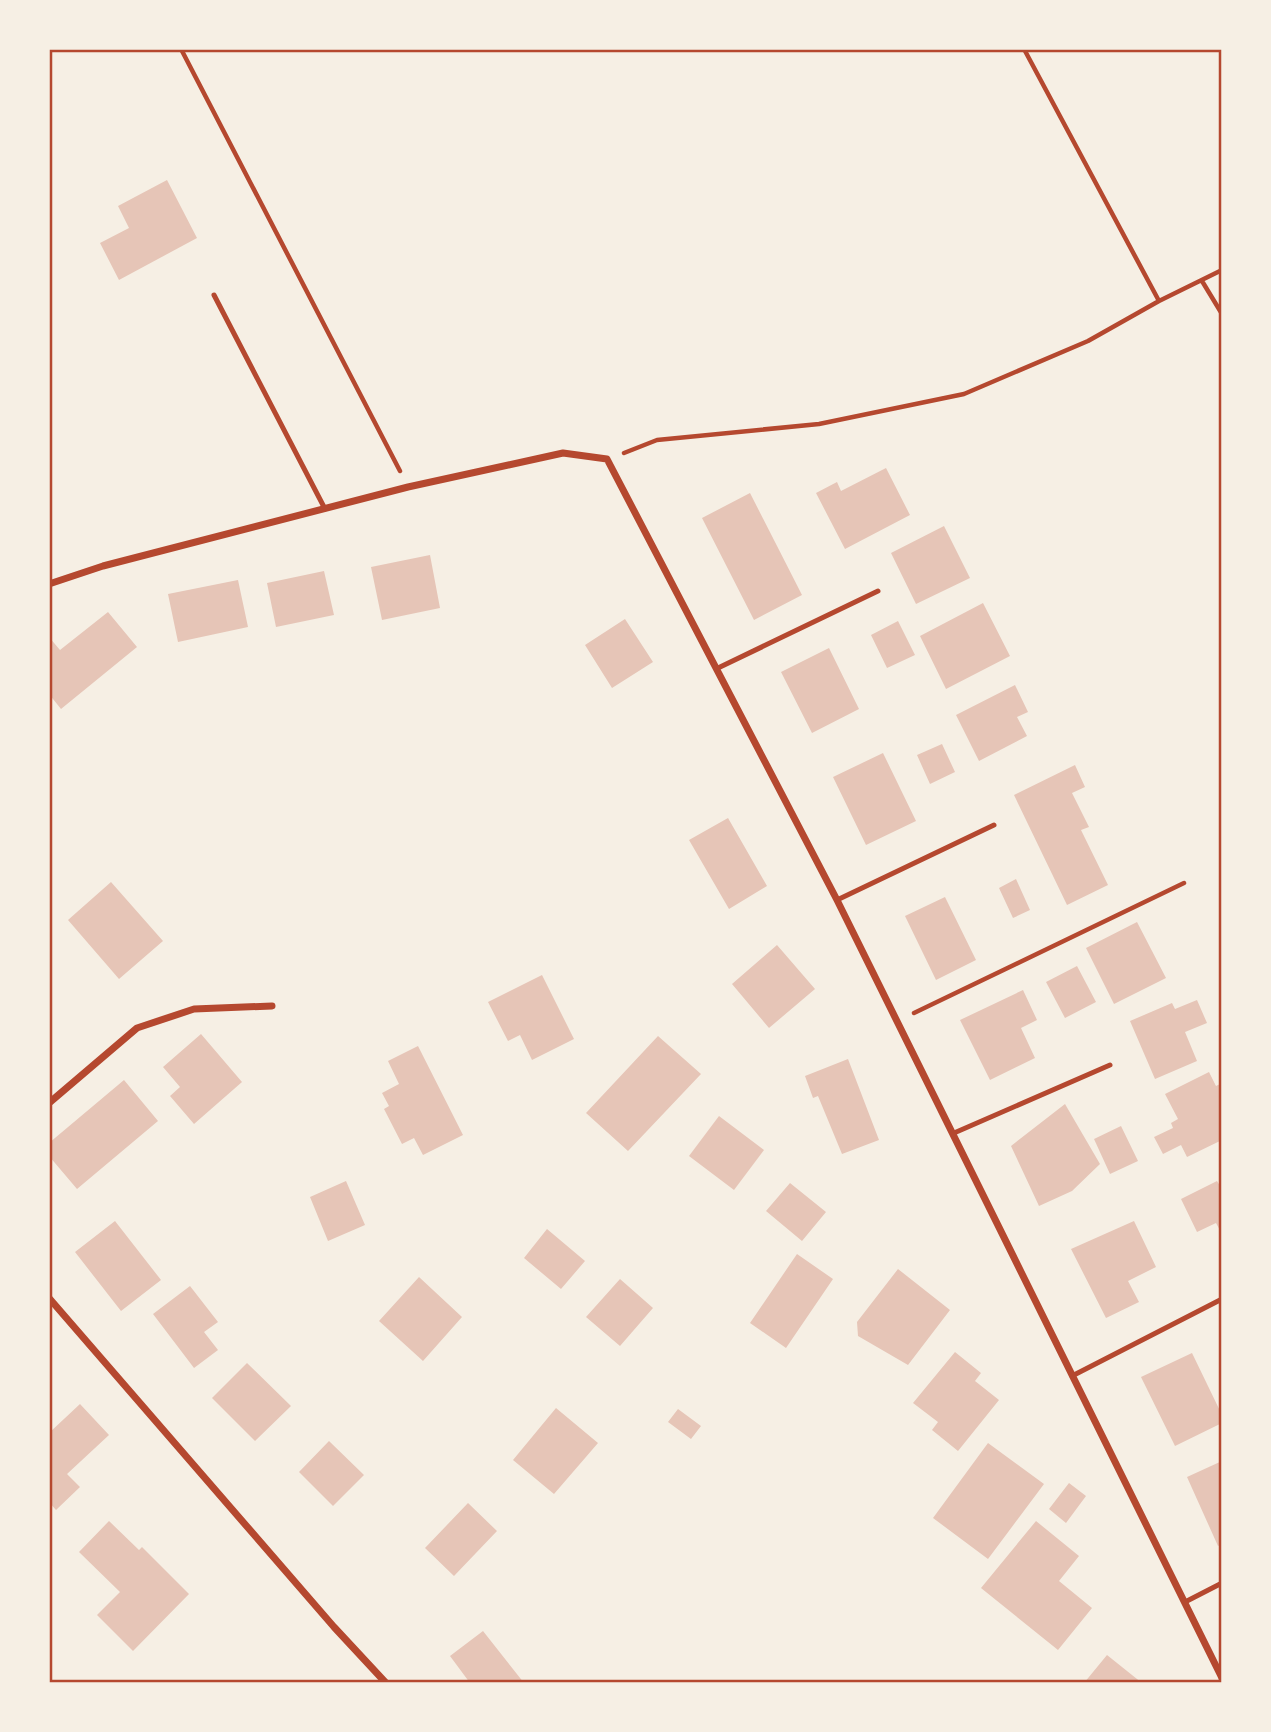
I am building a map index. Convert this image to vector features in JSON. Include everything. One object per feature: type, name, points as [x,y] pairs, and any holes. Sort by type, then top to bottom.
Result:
[{"type":"street","points":[[49,584],[103,566],[408,487],[563,453],[607,459],[837,900],[1222,1678]]},
{"type":"street","points":[[49,1103],[137,1028],[194,1009],[272,1006]]},
{"type":"street","points":[[49,1298],[325,1617],[386,1683]]},
{"type":"lane","points":[[214,295],[325,509]]},
{"type":"lane","points":[[718,668],[878,592]]},
{"type":"lane","points":[[837,900],[994,825]]},
{"type":"lane","points":[[954,1133],[1110,1065]]},
{"type":"lane","points":[[1072,1376],[1222,1299]]},
{"type":"lane","points":[[1185,1602],[1222,1583]]},
{"type":"path","points":[[181,49],[408,487]]},
{"type":"path","points":[[1024,49],[1158,301]]},
{"type":"path","points":[[607,459],[657,440],[819,424],[964,394],[1088,341],[1158,301],[1222,270]]},
{"type":"path","points":[[1202,281],[1222,314]]},
{"type":"path","points":[[898,1021],[1184,883]]},
{"type":"building","points":[[167,180],[197,238],[119,280],[100,243],[129,228],[118,206]]},
{"type":"building","points":[[886,468],[910,515],[845,549],[816,493],[837,482],[841,491]]},
{"type":"building","points":[[750,493],[802,595],[754,620],[702,518]]},
{"type":"building","points":[[944,526],[970,578],[916,604],[891,553]]},
{"type":"building","points":[[430,555],[440,608],[382,620],[371,567]]},
{"type":"building","points":[[324,571],[334,615],[276,627],[267,583]]},
{"type":"building","points":[[238,580],[248,627],[178,642],[168,594]]},
{"type":"building","points":[[983,603],[1010,656],[946,689],[920,636]]},
{"type":"building","points":[[108,612],[137,647],[61,709],[49,694],[49,637],[60,650]]},
{"type":"building","points":[[625,619],[653,662],[612,688],[585,645]]},
{"type":"building","points":[[898,621],[915,655],[887,668],[871,635]]},
{"type":"building","points":[[829,648],[859,709],[812,733],[781,672]]},
{"type":"building","points":[[1015,685],[1028,712],[1017,717],[1027,736],[979,761],[956,715]]},
{"type":"building","points":[[942,744],[955,772],[930,784],[917,755]]},
{"type":"building","points":[[883,753],[916,821],[866,845],[833,777]]},
{"type":"building","points":[[1075,765],[1085,787],[1072,793],[1089,827],[1081,830],[1108,885],[1067,905],[1014,795]]},
{"type":"building","points":[[728,818],[767,886],[729,909],[689,840]]},
{"type":"building","points":[[1016,879],[1030,910],[1013,918],[999,888]]},
{"type":"building","points":[[111,882],[163,941],[119,979],[68,920]]},
{"type":"building","points":[[945,897],[976,960],[936,980],[905,916]]},
{"type":"building","points":[[1137,922],[1166,978],[1114,1004],[1086,948]]},
{"type":"building","points":[[777,945],[815,989],[769,1028],[732,984]]},
{"type":"building","points":[[1077,966],[1096,1002],[1065,1018],[1046,982]]},
{"type":"building","points":[[542,975],[574,1039],[532,1060],[520,1035],[508,1041],[488,1002]]},
{"type":"building","points":[[1023,990],[1037,1020],[1021,1028],[1035,1058],[990,1080],[960,1020]]},
{"type":"building","points":[[1197,1000],[1207,1023],[1185,1032],[1197,1061],[1155,1079],[1130,1021],[1172,1003],[1175,1009]]},
{"type":"building","points":[[201,1034],[242,1082],[194,1124],[170,1096],[180,1087],[163,1067]]},
{"type":"building","points":[[658,1036],[701,1074],[628,1151],[586,1113]]},
{"type":"building","points":[[418,1046],[463,1135],[423,1155],[414,1138],[402,1144],[384,1109],[389,1106],[382,1093],[399,1084],[388,1061]]},
{"type":"building","points":[[848,1059],[879,1140],[842,1154],[818,1096],[813,1098],[805,1076]]},
{"type":"building","points":[[1209,1072],[1216,1086],[1222,1083],[1222,1140],[1187,1157],[1181,1145],[1163,1154],[1154,1137],[1173,1128],[1171,1123],[1178,1119],[1165,1094]]},
{"type":"building","points":[[124,1080],[158,1121],[77,1189],[49,1156],[49,1143]]},
{"type":"building","points":[[1065,1104],[1100,1164],[1072,1191],[1039,1206],[1011,1146]]},
{"type":"building","points":[[719,1116],[764,1150],[734,1190],[689,1156]]},
{"type":"building","points":[[1121,1126],[1138,1161],[1110,1174],[1094,1139]]},
{"type":"building","points":[[346,1181],[365,1225],[328,1241],[310,1197]]},
{"type":"building","points":[[1217,1181],[1222,1189],[1222,1234],[1216,1223],[1197,1232],[1181,1199]]},
{"type":"building","points":[[790,1183],[826,1212],[802,1241],[766,1211]]},
{"type":"building","points":[[115,1221],[161,1280],[121,1311],[75,1252]]},
{"type":"building","points":[[1134,1221],[1156,1267],[1128,1281],[1139,1302],[1106,1318],[1071,1249]]},
{"type":"building","points":[[547,1229],[585,1261],[561,1289],[524,1258]]},
{"type":"building","points":[[797,1254],[833,1279],[786,1348],[750,1323]]},
{"type":"building","points":[[898,1269],[950,1310],[908,1365],[858,1336],[857,1322]]},
{"type":"building","points":[[419,1277],[462,1317],[423,1361],[379,1321]]},
{"type":"building","points":[[620,1279],[653,1308],[620,1346],[586,1317]]},
{"type":"building","points":[[190,1286],[218,1322],[204,1332],[218,1350],[194,1368],[153,1314]]},
{"type":"building","points":[[955,1352],[981,1373],[975,1381],[999,1400],[958,1451],[932,1430],[938,1422],[913,1403]]},
{"type":"building","points":[[1192,1353],[1222,1415],[1222,1423],[1175,1446],[1141,1377]]},
{"type":"building","points":[[247,1363],[291,1406],[255,1441],[212,1398]]},
{"type":"building","points":[[80,1404],[109,1435],[67,1474],[80,1487],[56,1510],[49,1502],[49,1433]]},
{"type":"building","points":[[556,1408],[598,1443],[554,1494],[513,1460]]},
{"type":"building","points":[[678,1409],[701,1426],[691,1439],[668,1422]]},
{"type":"building","points":[[329,1441],[364,1475],[333,1506],[299,1472]]},
{"type":"building","points":[[988,1443],[1044,1484],[988,1559],[933,1518]]},
{"type":"building","points":[[1222,1461],[1222,1544],[1218,1546],[1187,1477]]},
{"type":"building","points":[[1069,1483],[1086,1496],[1066,1523],[1049,1509]]},
{"type":"building","points":[[468,1503],[497,1531],[454,1576],[425,1548]]},
{"type":"building","points":[[109,1521],[139,1550],[142,1547],[189,1594],[133,1651],[97,1615],[120,1592],[79,1552]]},
{"type":"building","points":[[1036,1521],[1079,1556],[1059,1581],[1092,1608],[1058,1650],[981,1588]]},
{"type":"building","points":[[483,1631],[524,1683],[470,1683],[450,1656]]},
{"type":"building","points":[[1107,1655],[1142,1683],[1084,1683]]}]
